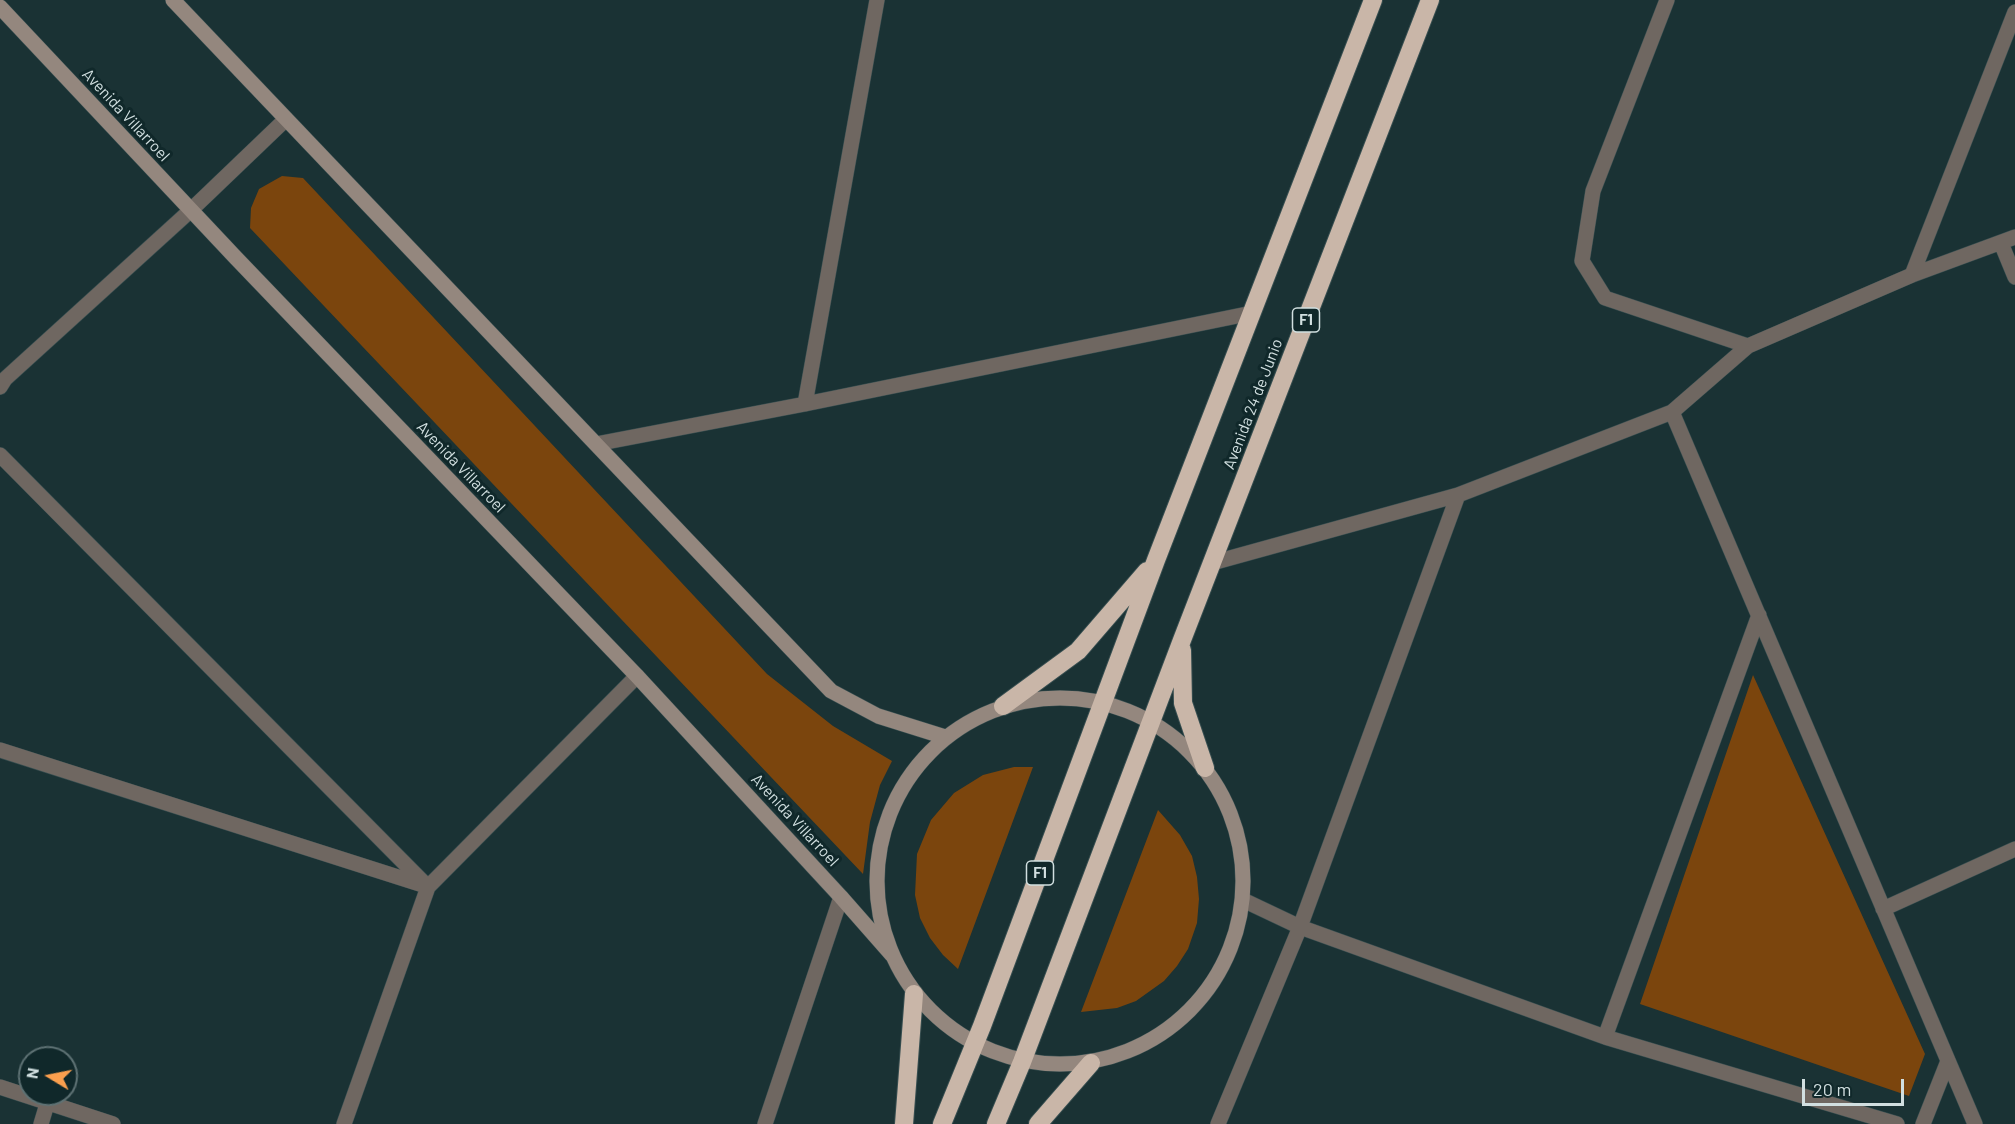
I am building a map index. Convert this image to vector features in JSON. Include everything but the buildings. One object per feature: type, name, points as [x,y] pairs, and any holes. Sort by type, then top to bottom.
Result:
[{"type":"highway","name":"Avenida 24 de Junio","points":[[1104,702],[1156,560],[1373,0]]},
{"type":"highway","name":"Avenida 24 de Junio","points":[[1152,722],[1430,0]]},
{"type":"highway","points":[[1003,706],[1078,651],[1156,560]]},
{"type":"highway","points":[[1182,640],[1183,703],[1205,768]]},
{"type":"highway","name":"F1","points":[[942,1124],[975,1044],[1104,702]]},
{"type":"highway","name":"F1","points":[[996,1124],[1022,1062],[1152,722]]},
{"type":"highway","points":[[904,1124],[914,994]]},
{"type":"highway","points":[[1038,1124],[1091,1063]]},
{"type":"main road","points":[[172,0],[831,691],[878,716],[945,737]]},
{"type":"main road","name":"Avenida Villarroel","points":[[0,7],[637,676],[842,897],[892,955]]},
{"type":"main road","points":[[1046,698],[1104,702],[1152,722],[1177,739],[1205,768],[1232,819],[1242,859],[1243,900],[1234,941],[1216,978],[1182,1018],[1139,1048],[1091,1063],[1054,1066],[1022,1062],[975,1044],[945,1026],[914,994],[892,955],[877,899],[881,843],[900,790],[920,762],[945,737],[972,719],[1003,706],[1046,698]]},
{"type":"street","points":[[805,404],[877,0]]},
{"type":"street","points":[[1667,0],[1593,191],[1582,261],[1605,298],[1748,346]]},
{"type":"street","points":[[1912,275],[2015,12]]},
{"type":"street","points":[[0,387],[286,119]]},
{"type":"street","points":[[1212,563],[1458,495],[1672,412],[1748,346],[1912,275],[2008,240],[2015,277]]},
{"type":"street","points":[[596,444],[1252,313]]},
{"type":"street","points":[[1672,412],[1975,1124]]},
{"type":"street","points":[[0,455],[428,887]]},
{"type":"street","points":[[1218,1124],[1300,927],[1458,495]]},
{"type":"street","points":[[1605,1037],[1759,615]]},
{"type":"street","points":[[344,1124],[428,887],[637,676]]},
{"type":"street","points":[[0,750],[428,887]]},
{"type":"street","points":[[1883,909],[2015,849]]},
{"type":"street","points":[[765,1124],[842,897]]},
{"type":"street","points":[[1243,900],[1300,927],[1605,1037],[1897,1124]]},
{"type":"street","points":[[1923,1124],[1948,1061]]},
{"type":"street","points":[[0,1087],[18,1094]]},
{"type":"street","points":[[41,1124],[46,1106]]},
{"type":"street","points":[[54,1106],[113,1124]]},
{"type":"shaded area","points":[[282,176],[303,178],[767,674],[833,726],[892,761],[880,785],[870,822],[863,874],[250,228],[251,208],[259,189]]},
{"type":"shaded area","points":[[1753,675],[1925,1054],[1909,1096],[1640,1004]]},
{"type":"shaded area","points":[[1014,767],[1033,767],[958,969],[930,938],[920,918],[915,895],[917,854],[931,820],[954,793],[983,775]]},
{"type":"shaded area","points":[[1158,810],[1180,835],[1192,856],[1197,877],[1199,899],[1197,923],[1188,949],[1164,981],[1136,1001],[1117,1008],[1081,1012]]}]
